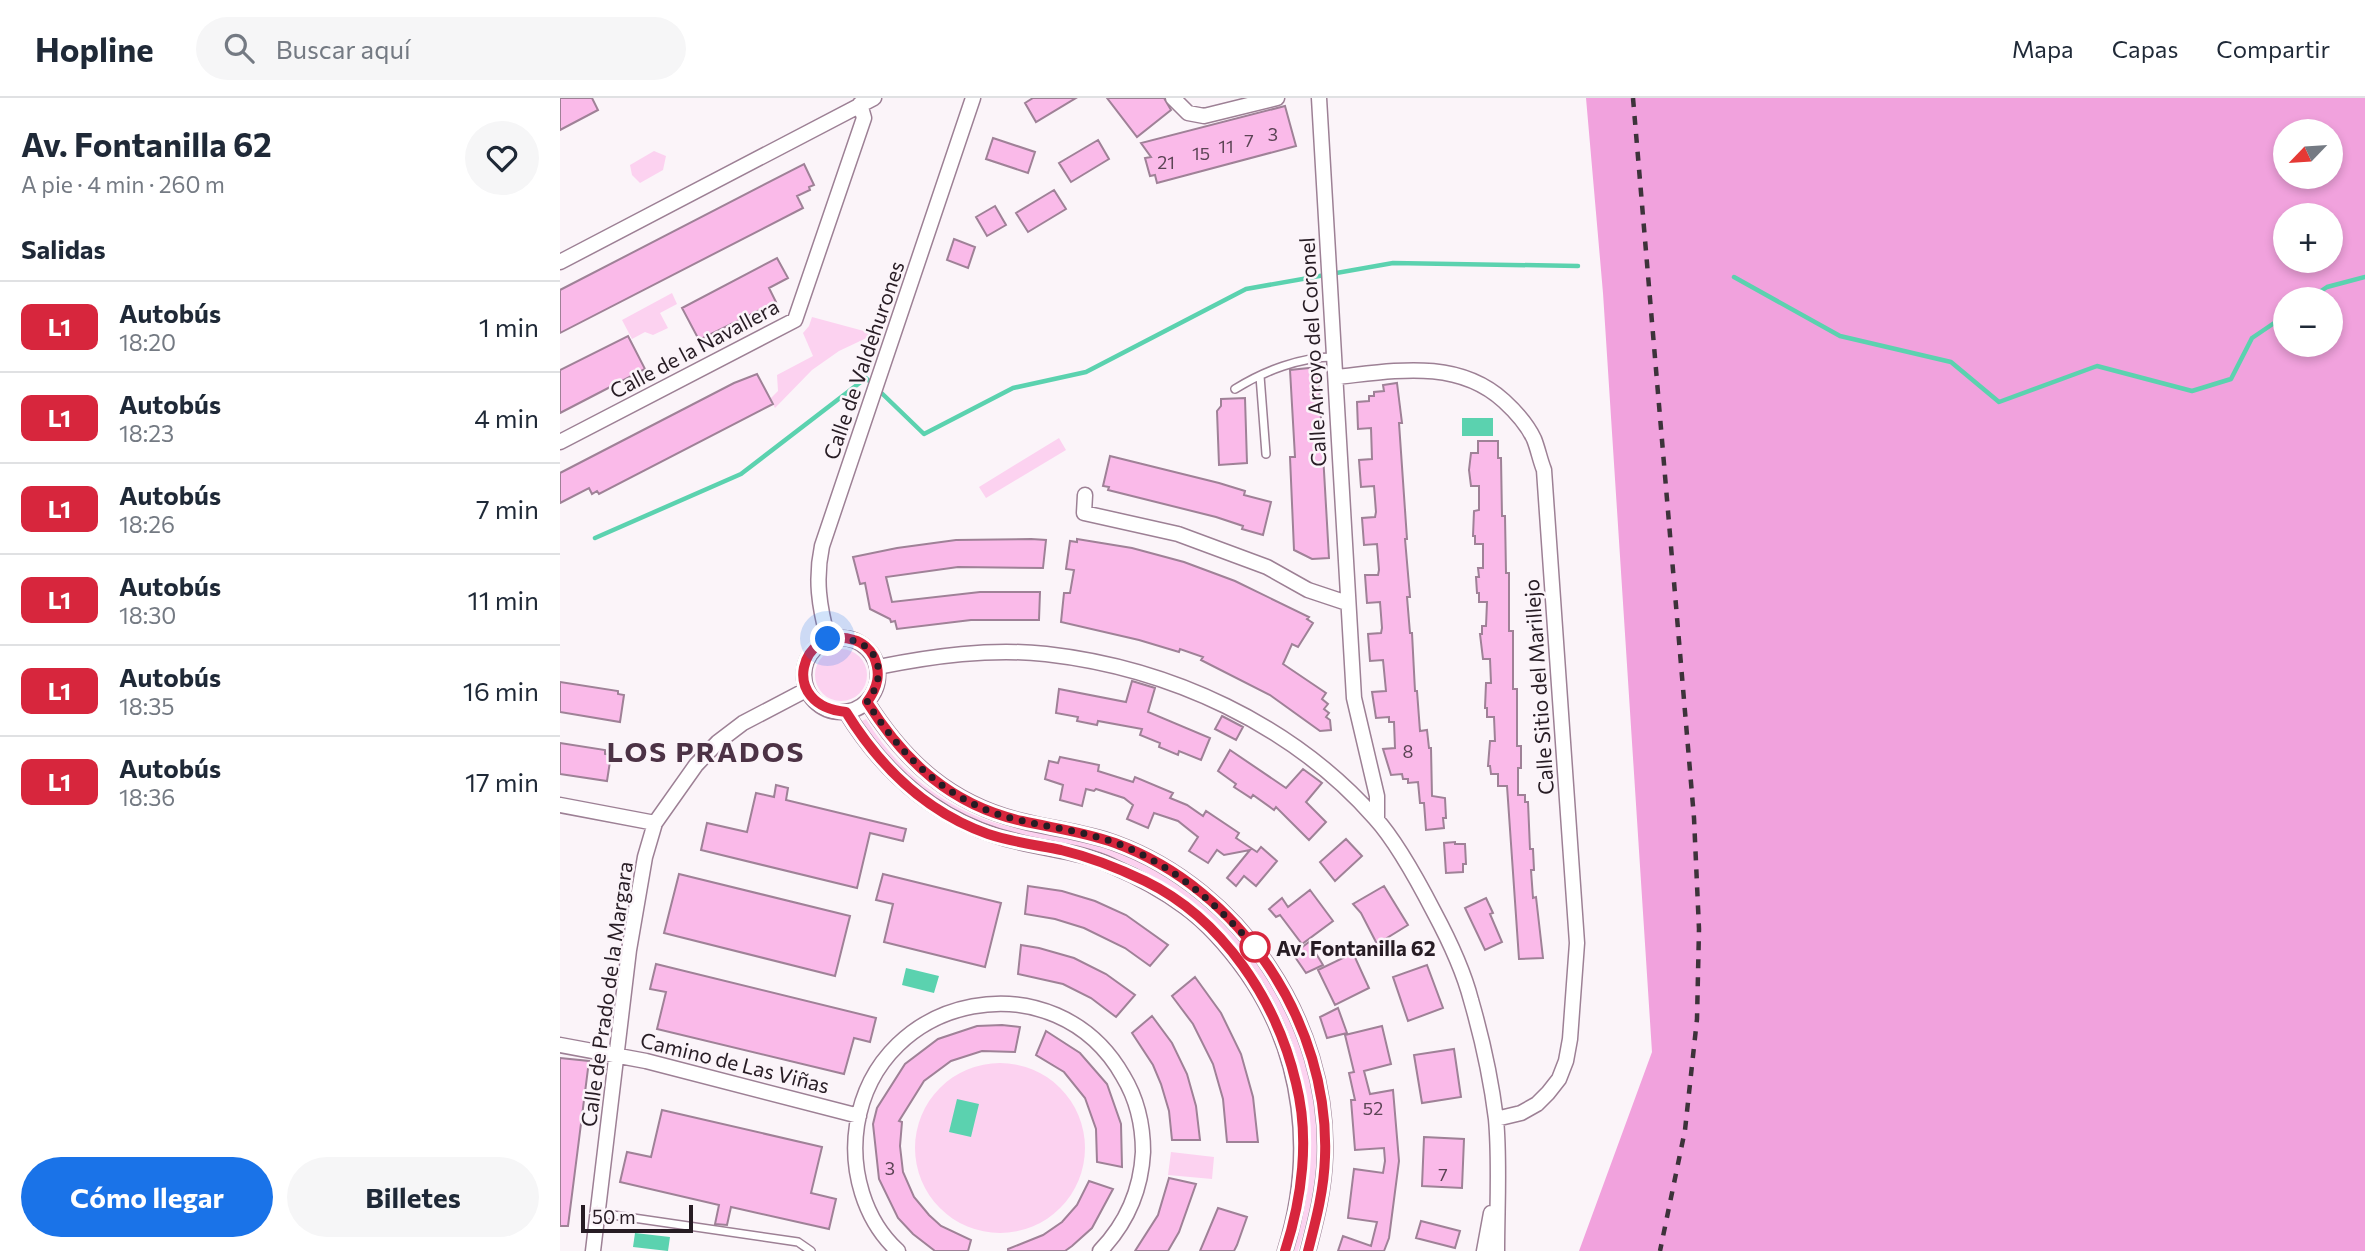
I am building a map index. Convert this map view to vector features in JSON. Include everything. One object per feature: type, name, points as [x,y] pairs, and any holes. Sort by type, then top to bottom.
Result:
[{"type":"street","points":[[560,262],[874,98]]},
{"type":"street","name":"Calle de Valdehurones","points":[[828,639],[817,588],[817,569],[822,546],[973,98]]},
{"type":"street","points":[[1173,98],[1188,113],[1205,116],[1277,98]]},
{"type":"street","name":"Calle Arroyo del Coronel","points":[[1319,98],[1354,698],[1377,796],[1377,819]]},
{"type":"street","name":"Calle de la Navallera","points":[[560,442],[795,320],[864,118],[860,104]]},
{"type":"street","name":"Calle Sitio del Marillejo","points":[[1336,377],[1437,370],[1466,376],[1491,389],[1518,414],[1533,438],[1544,470],[1577,943],[1572,1011],[1566,1061],[1559,1079],[1537,1104],[1521,1113],[1496,1119]]},
{"type":"street","points":[[1085,495],[1084,513],[1189,538],[1267,567],[1308,590],[1347,603]]},
{"type":"street","points":[[844,637],[859,641],[871,652],[878,667],[875,692],[857,709],[846,712],[830,711],[816,703],[806,690],[803,674],[806,659],[815,647],[828,639],[844,637]]},
{"type":"street","points":[[878,667],[952,655],[998,652],[1044,654],[1098,662],[1150,675],[1201,694],[1250,718],[1296,747],[1338,781],[1377,819],[1421,886],[1449,941],[1471,998],[1496,1119],[1497,1251]]},
{"type":"street","name":"Calle de Prado de la Margara","points":[[593,1251],[629,950],[645,857],[655,823],[690,773],[718,742],[743,723],[806,690]]},
{"type":"street","points":[[867,702],[903,752],[928,776],[957,795],[988,810],[1021,821],[1116,843],[1159,864],[1201,891],[1235,923],[1255,947],[1280,985],[1301,1025],[1312,1056],[1323,1106],[1325,1157],[1320,1208],[1308,1251]]},
{"type":"street","points":[[846,712],[863,740],[884,765],[932,806],[988,834],[1107,863],[1149,883],[1187,908],[1226,945],[1263,996],[1280,1032],[1297,1085],[1303,1140],[1300,1184],[1285,1251]]},
{"type":"street","points":[[560,805],[655,823]]},
{"type":"street","points":[[898,1251],[881,1232],[871,1215],[858,1178],[855,1138],[870,1082],[893,1049],[915,1030],[941,1015],[979,1005],[1017,1005],[1053,1014],[1078,1027],[1100,1045],[1124,1077],[1139,1114],[1143,1141],[1142,1167],[1136,1194],[1125,1218],[1100,1251]]},
{"type":"street","name":"Camino de Las Viñas","points":[[560,1045],[618,1055],[859,1116]]},
{"type":"street","points":[[1484,1251],[1498,1178]]},
{"type":"lane","points":[[1235,389],[1278,368],[1334,352]]},
{"type":"lane","points":[[1260,376],[1266,454]]},
{"type":"lane","points":[[598,1213],[798,1242],[811,1251]]},
{"type":"shaded area","points":[[1586,98],[2365,98],[2365,1251],[1579,1251],[1652,1052],[1603,293]]},
{"type":"shaded area","points":[[654,151],[666,156],[663,170],[640,183],[632,175],[630,165]]},
{"type":"shaded area","points":[[672,293],[677,304],[660,313],[668,328],[653,335],[645,332],[632,339],[622,320]]},
{"type":"shaded area","points":[[812,317],[875,334],[839,351],[812,370],[775,408],[770,399],[778,391],[777,375],[813,356],[803,333]]},
{"type":"shaded area","points":[[1462,418],[1493,418],[1493,436],[1462,436]]},
{"type":"shaded area","points":[[1059,438],[1066,450],[986,498],[979,487]]},
{"type":"shaded area","points":[[841,649],[860,656],[867,675],[860,694],[841,701],[822,694],[815,675],[822,656]]},
{"type":"shaded area","points":[[866,719],[895,759],[931,791],[952,804],[996,823],[1089,842],[1128,856],[1170,880],[1207,909],[1241,943],[1268,981],[1291,1023],[1306,1068],[1315,1114],[1314,1185],[1298,1251],[1291,1251],[1303,1207],[1309,1163],[1308,1116],[1299,1070],[1284,1025],[1262,983],[1234,945],[1201,911],[1164,883],[1122,861],[1074,846],[993,830],[951,811],[923,792],[888,761],[860,722]]},
{"type":"shaded area","points":[[906,968],[939,976],[934,993],[902,985]]},
{"type":"shaded area","points":[[1000,1063],[1032,1070],[1047,1077],[1060,1088],[1071,1101],[1078,1116],[1085,1148],[1078,1180],[1071,1195],[1060,1208],[1047,1219],[1032,1226],[1000,1233],[968,1226],[953,1219],[940,1208],[929,1195],[922,1180],[915,1148],[922,1116],[929,1101],[940,1088],[953,1077],[968,1070]]},
{"type":"shaded area","points":[[957,1099],[979,1104],[971,1137],[949,1132]]},
{"type":"shaded area","points":[[1171,1152],[1214,1157],[1212,1179],[1168,1175]]},
{"type":"shaded area","points":[[635,1233],[670,1237],[668,1251],[633,1247]]},
{"type":"building","points":[[560,98],[592,98],[598,110],[560,130]]},
{"type":"building","points":[[1033,98],[1076,98],[1036,122],[1025,103]]},
{"type":"building","points":[[1107,98],[1164,98],[1171,110],[1137,137]]},
{"type":"building","points":[[1285,106],[1296,146],[1157,183],[1155,175],[1150,176],[1145,158],[1151,157],[1141,143]]},
{"type":"building","points":[[993,138],[1035,152],[1028,173],[986,159]]},
{"type":"building","points":[[1098,140],[1109,159],[1071,182],[1059,163]]},
{"type":"building","points":[[804,164],[814,185],[797,196],[803,208],[560,333],[560,290]]},
{"type":"building","points":[[1054,190],[1066,209],[1028,232],[1016,213]]},
{"type":"building","points":[[995,206],[1006,225],[987,236],[976,217]]},
{"type":"building","points":[[954,239],[975,247],[968,268],[947,260]]},
{"type":"building","points":[[777,258],[788,278],[769,288],[776,302],[699,340],[682,308]]},
{"type":"building","points":[[628,336],[645,369],[560,413],[560,370]]},
{"type":"building","points":[[1318,367],[1329,558],[1312,559],[1294,550],[1290,457],[1295,457],[1290,370]]},
{"type":"building","points":[[757,374],[773,404],[599,494],[597,491],[592,494],[589,488],[560,503],[560,473],[734,383]]},
{"type":"building","points":[[1397,383],[1402,423],[1399,423],[1410,597],[1407,597],[1415,691],[1420,731],[1427,730],[1431,748],[1432,796],[1445,798],[1444,828],[1426,830],[1424,803],[1420,803],[1418,782],[1408,783],[1408,779],[1403,779],[1402,774],[1391,775],[1383,749],[1395,748],[1394,722],[1389,722],[1389,717],[1376,718],[1372,692],[1386,691],[1383,660],[1370,661],[1368,634],[1381,633],[1382,628],[1380,602],[1367,603],[1365,575],[1378,575],[1379,570],[1377,544],[1364,545],[1362,518],[1375,517],[1376,512],[1374,486],[1361,487],[1359,460],[1372,459],[1371,428],[1358,429],[1357,402],[1369,401],[1369,396],[1374,396],[1374,392],[1384,391],[1383,385]]},
{"type":"building","points":[[1245,398],[1247,463],[1219,465],[1217,411],[1221,406],[1221,399]]},
{"type":"building","points":[[1478,441],[1498,441],[1498,458],[1501,458],[1502,516],[1505,516],[1506,573],[1509,573],[1509,631],[1513,631],[1513,689],[1517,689],[1517,746],[1521,746],[1518,795],[1525,795],[1525,802],[1528,802],[1530,849],[1533,849],[1533,898],[1536,897],[1543,958],[1519,959],[1507,786],[1498,786],[1498,774],[1491,774],[1488,766],[1490,741],[1495,741],[1494,717],[1487,717],[1485,708],[1486,683],[1491,683],[1490,659],[1483,659],[1480,634],[1482,626],[1486,626],[1487,602],[1479,602],[1477,593],[1476,577],[1479,577],[1478,568],[1483,568],[1483,544],[1475,544],[1473,536],[1474,511],[1479,510],[1479,486],[1471,486],[1469,470],[1471,453],[1478,453]]},
{"type":"building","points":[[1110,456],[1219,483],[1245,491],[1244,495],[1271,502],[1263,535],[1216,517],[1108,490],[1109,487],[1103,486]]},
{"type":"building","points":[[1077,539],[1132,548],[1184,562],[1235,581],[1309,617],[1307,619],[1313,623],[1298,647],[1292,644],[1283,664],[1326,693],[1322,699],[1328,704],[1324,709],[1329,713],[1326,717],[1330,720],[1331,730],[1320,731],[1270,695],[1201,660],[1203,657],[1180,649],[1179,652],[1061,622],[1064,593],[1070,593],[1074,570],[1066,569],[1070,541],[1077,542]]},
{"type":"building","points":[[956,540],[1046,540],[1043,568],[958,567],[886,577],[892,602],[980,592],[1040,592],[1039,620],[971,620],[897,629],[895,621],[891,622],[870,609],[865,583],[860,584],[853,557]]},
{"type":"building","points":[[1132,681],[1155,688],[1148,712],[1210,738],[1201,760],[1159,747],[1160,743],[1140,735],[1142,729],[1098,721],[1097,725],[1077,721],[1078,717],[1056,713],[1059,689],[1126,702]]},
{"type":"building","points":[[560,682],[618,691],[618,694],[624,695],[620,722],[560,712]]},
{"type":"building","points":[[1222,716],[1243,727],[1236,740],[1215,729]]},
{"type":"building","points":[[560,743],[605,750],[605,754],[611,755],[607,781],[560,774]]},
{"type":"building","points":[[1230,750],[1286,788],[1303,769],[1322,783],[1306,802],[1326,822],[1309,840],[1276,807],[1274,810],[1253,795],[1251,798],[1234,787],[1236,784],[1218,771]]},
{"type":"building","points":[[1060,757],[1099,765],[1098,771],[1133,782],[1135,777],[1173,793],[1170,798],[1203,816],[1206,811],[1239,833],[1236,838],[1257,852],[1261,847],[1277,861],[1256,886],[1244,876],[1236,886],[1227,878],[1250,850],[1224,855],[1217,850],[1208,863],[1189,851],[1198,837],[1178,821],[1154,813],[1148,828],[1127,819],[1133,805],[1124,798],[1096,789],[1086,789],[1082,806],[1060,800],[1063,785],[1045,779],[1049,761],[1058,763]]},
{"type":"building","points":[[776,785],[788,788],[786,800],[906,829],[903,841],[870,833],[857,888],[701,850],[707,823],[747,832],[756,793],[774,797]]},
{"type":"building","points":[[1346,839],[1362,856],[1335,881],[1320,862]]},
{"type":"building","points":[[1444,843],[1465,844],[1466,864],[1463,864],[1463,872],[1446,873]]},
{"type":"building","points":[[679,874],[850,916],[835,976],[664,933]]},
{"type":"building","points":[[883,874],[1001,903],[985,967],[884,942],[893,904],[876,900]]},
{"type":"building","points":[[1028,886],[1062,891],[1095,901],[1126,915],[1168,945],[1150,966],[1125,948],[1084,928],[1025,914]]},
{"type":"building","points":[[1384,886],[1408,925],[1377,944],[1361,913],[1353,904]]},
{"type":"building","points":[[1310,890],[1333,921],[1302,944],[1280,915],[1276,917],[1269,909],[1282,898],[1288,907]]},
{"type":"building","points":[[1486,898],[1502,942],[1485,950],[1465,908]]},
{"type":"building","points":[[1309,942],[1323,965],[1306,973],[1293,954]]},
{"type":"building","points":[[1021,945],[1074,958],[1106,974],[1135,995],[1116,1017],[1091,998],[1063,984],[1018,974]]},
{"type":"building","points":[[1353,953],[1369,988],[1335,1005],[1318,970]]},
{"type":"building","points":[[656,964],[876,1018],[870,1042],[854,1038],[844,1074],[657,1029],[666,992],[650,989]]},
{"type":"building","points":[[1427,965],[1443,1008],[1408,1021],[1393,977]]},
{"type":"building","points":[[1195,977],[1221,1013],[1241,1054],[1253,1097],[1258,1142],[1227,1142],[1223,1099],[1213,1064],[1193,1024],[1172,996]]},
{"type":"building","points":[[1338,1008],[1347,1033],[1327,1038],[1320,1017]]},
{"type":"building","points":[[1152,1016],[1172,1043],[1187,1074],[1196,1106],[1200,1140],[1172,1140],[1169,1111],[1161,1084],[1153,1065],[1132,1033]]},
{"type":"building","points":[[977,1026],[1020,1027],[1015,1052],[982,1051],[951,1061],[924,1081],[899,1121],[902,1122],[900,1146],[903,1172],[914,1197],[941,1226],[971,1240],[968,1251],[935,1251],[898,1218],[879,1179],[873,1124],[877,1108],[905,1064],[938,1039]]},
{"type":"building","points":[[1382,1026],[1391,1064],[1364,1071],[1370,1094],[1393,1090],[1399,1161],[1389,1238],[1384,1251],[1338,1251],[1343,1236],[1371,1246],[1377,1222],[1348,1218],[1354,1169],[1383,1173],[1385,1161],[1384,1148],[1355,1150],[1351,1100],[1355,1100],[1349,1073],[1354,1072],[1345,1035]]},
{"type":"building","points":[[1046,1031],[1080,1053],[1107,1084],[1121,1124],[1122,1167],[1097,1162],[1096,1129],[1085,1098],[1064,1072],[1036,1055]]},
{"type":"building","points":[[1454,1049],[1461,1097],[1422,1103],[1414,1055]]},
{"type":"building","points":[[560,1058],[589,1061],[568,1226],[560,1226]]},
{"type":"building","points":[[662,1110],[822,1147],[811,1193],[836,1199],[829,1229],[731,1207],[727,1225],[715,1224],[719,1205],[620,1182],[627,1152],[651,1157]]},
{"type":"building","points":[[1424,1137],[1464,1139],[1462,1188],[1422,1186]]},
{"type":"building","points":[[1169,1178],[1196,1184],[1179,1232],[1168,1251],[1135,1251],[1158,1215]]},
{"type":"building","points":[[1089,1181],[1113,1189],[1092,1228],[1072,1246],[1065,1251],[1008,1251],[1043,1235],[1062,1222],[1077,1205]]},
{"type":"building","points":[[1218,1208],[1247,1217],[1237,1245],[1234,1251],[1200,1251]]},
{"type":"building","points":[[1421,1221],[1460,1231],[1455,1248],[1416,1238]]},
{"type":"waterway","points":[[595,538],[741,474],[866,378],[924,434],[1013,388],[1086,372],[1246,289],[1393,263],[1578,266]]},
{"type":"waterway","points":[[1734,277],[1840,336],[1951,362],[1999,402],[2097,366],[2192,391],[2231,379],[2252,338],[2273,324]]},
{"type":"waterway","points":[[2327,287],[2365,277]]},
{"type":"railway","points":[[1633,98],[1694,818],[1699,929],[1697,1019],[1685,1130],[1660,1251]]},
{"type":"bus line","name":"L1","points":[[1285,1251],[1299,1195],[1303,1140],[1297,1085],[1280,1032],[1263,996],[1238,961],[1219,937],[1187,908],[1149,883],[1107,863],[988,834],[932,806],[884,765],[863,740],[846,712],[830,711],[816,703],[806,690],[803,674],[806,659],[815,647],[828,639],[844,637],[859,641],[871,652],[878,667],[878,680],[875,692],[867,702],[903,752],[928,776],[957,795],[988,810],[1021,821],[1116,843],[1159,864],[1201,891],[1235,923],[1255,947],[1280,985],[1301,1025],[1312,1056],[1323,1106],[1325,1157],[1320,1208],[1308,1251]]},
{"type":"place","name":"Av. Fontanilla 62","points":[[1255,947]]},
{"type":"district","name":"LOS PRADOS","points":[[706,751]]},
{"type":"route","points":[[828,639],[844,637],[859,641],[871,652],[878,667],[878,680],[875,692],[867,702],[903,752],[928,776],[957,795],[988,810],[1021,821],[1116,843],[1159,864],[1201,891],[1235,923],[1255,947]]}]
